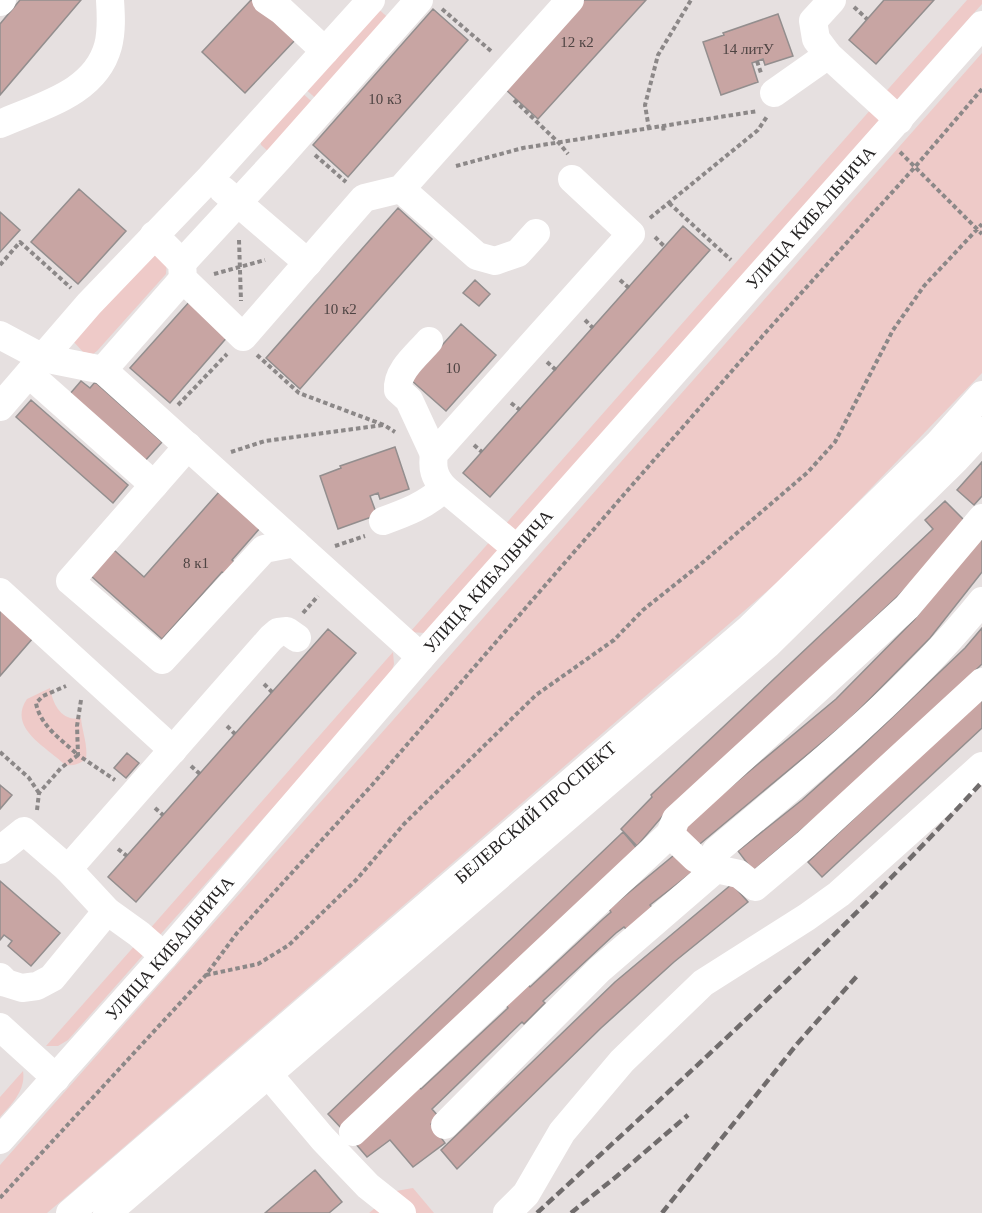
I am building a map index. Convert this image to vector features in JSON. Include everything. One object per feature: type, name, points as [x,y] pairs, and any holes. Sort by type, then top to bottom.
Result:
[{"type":"street","points":[[0,124],[75,91],[90,79],[102,63],[108,45],[111,28],[110,0]]},
{"type":"street","points":[[0,407],[89,304],[210,178],[371,0]]},
{"type":"street","points":[[832,0],[813,21],[816,39],[828,55],[899,120]]},
{"type":"street","points":[[280,4],[325,51]]},
{"type":"street","points":[[103,370],[237,203],[297,138],[430,4]]},
{"type":"street","points":[[154,236],[243,337],[301,257],[364,198],[401,189],[502,75],[558,4]]},
{"type":"street","name":"УЛИЦА КИБАЛЬЧИЧА","points":[[0,1140],[164,956],[421,657],[982,26]]},
{"type":"street","points":[[768,83],[828,55]]},
{"type":"street","points":[[210,178],[301,257]]},
{"type":"street","points":[[517,549],[444,488],[436,480],[432,467],[434,454],[631,234],[572,178]]},
{"type":"street","points":[[401,189],[477,256],[495,261],[518,253],[536,233]]},
{"type":"street","points":[[0,335],[36,366],[154,484]]},
{"type":"street","points":[[429,341],[404,369],[397,383],[398,390],[409,400],[434,454]]},
{"type":"street","points":[[36,366],[103,370],[421,657]]},
{"type":"street","name":"БЕЛЕВСКИЙ ПРОСПЕКТ","points":[[70,1213],[750,628],[938,444],[982,395]]},
{"type":"street","name":"БЕЛЕВСКИЙ ПРОСПЕКТ","points":[[107,1213],[767,645],[982,431]]},
{"type":"street","points":[[196,453],[154,484],[70,581],[162,660],[264,549],[302,549]]},
{"type":"street","points":[[383,521],[418,507],[444,488]]},
{"type":"street","points":[[353,1132],[670,834],[676,819],[907,607],[982,518]]},
{"type":"street","points":[[0,592],[173,750]]},
{"type":"street","points":[[445,1125],[599,970],[716,869],[716,852],[814,769],[906,686],[950,640],[982,601]]},
{"type":"street","points":[[68,869],[271,638],[278,632],[292,634]]},
{"type":"street","points":[[670,834],[694,858],[716,869],[739,874],[755,887],[806,844],[982,682]]},
{"type":"street","points":[[507,1213],[526,1194],[562,1132],[621,1061],[703,983],[807,917],[838,894],[982,766]]},
{"type":"street","points":[[0,850],[24,831],[68,869],[107,910],[164,956]]},
{"type":"street","points":[[0,977],[22,988],[37,986],[51,978],[107,910]]},
{"type":"street","points":[[0,1028],[56,1078]]},
{"type":"street","points":[[268,1074],[322,1139],[368,1186],[402,1213]]},
{"type":"path","points":[[649,129],[645,105],[658,55],[691,0]]},
{"type":"path","points":[[430,4],[502,75],[560,143],[575,164],[572,178]]},
{"type":"path","points":[[758,61],[768,83]]},
{"type":"path","points":[[0,1198],[206,975],[237,933],[372,785],[727,376],[982,89]]},
{"type":"path","points":[[454,167],[523,148],[771,109],[758,130],[631,234]]},
{"type":"path","points":[[663,126],[664,133]]},
{"type":"path","points":[[297,138],[364,198]]},
{"type":"path","points":[[898,150],[982,234]]},
{"type":"path","points":[[237,203],[243,337],[261,361],[299,393],[384,425],[434,454]]},
{"type":"path","points":[[669,203],[731,260]]},
{"type":"path","points":[[206,975],[258,964],[289,945],[357,879],[404,824],[536,695],[614,640],[643,610],[808,472],[835,442],[894,330],[924,286],[982,224]]},
{"type":"path","points":[[0,265],[20,242],[89,304]]},
{"type":"path","points":[[183,271],[195,279],[240,266],[301,257]]},
{"type":"path","points":[[159,419],[173,410],[243,337]]},
{"type":"path","points":[[196,453],[384,425]]},
{"type":"path","points":[[302,549],[377,532],[383,521]]},
{"type":"path","points":[[292,634],[334,578]]},
{"type":"path","points":[[48,693],[36,703],[38,715],[53,732],[78,755],[128,789],[136,791]]},
{"type":"path","points":[[78,718],[76,740],[78,755]]},
{"type":"path","points":[[0,752],[29,778],[39,793]]},
{"type":"path","points":[[24,831],[36,814],[39,793],[61,768],[78,755]]},
{"type":"shaded area","points":[[967,0],[982,0],[982,4],[892,105],[882,96]]},
{"type":"shaded area","points":[[375,6],[393,22],[321,103],[303,87]]},
{"type":"shaded area","points":[[982,53],[982,373],[796,566],[73,1191],[47,1213],[0,1213],[0,1165]]},
{"type":"shaded area","points":[[300,91],[318,107],[270,153],[261,145],[260,138]]},
{"type":"shaded area","points":[[872,108],[882,117],[513,536],[502,528]]},
{"type":"shaded area","points":[[149,252],[167,261],[166,274],[97,351],[93,354],[83,352],[72,340]]},
{"type":"shaded area","points":[[492,539],[503,548],[425,633],[410,632]]},
{"type":"shaded area","points":[[393,652],[394,664],[390,676],[159,936],[147,932]]},
{"type":"shaded area","points":[[50,688],[56,706],[64,715],[74,719],[81,718],[86,748],[86,758],[82,762],[64,764],[25,728],[22,709],[27,699]]},
{"type":"shaded area","points":[[137,943],[144,954],[68,1040],[58,1046],[46,1046]]},
{"type":"shaded area","points":[[23,1071],[20,1090],[0,1117],[0,1097]]},
{"type":"shaded area","points":[[413,1188],[434,1213],[369,1213],[396,1191]]},
{"type":"building","points":[[20,0],[81,0],[0,95],[0,24]]},
{"type":"building","points":[[251,0],[255,0],[296,39],[245,93],[202,52]]},
{"type":"building","points":[[584,0],[646,0],[538,119],[504,88]]},
{"type":"building","points":[[884,0],[934,0],[876,64],[849,40]]},
{"type":"building","points":[[433,9],[468,40],[348,177],[313,145]]},
{"type":"building","points":[[778,14],[793,56],[765,65],[763,59],[752,63],[758,82],[721,95],[703,42]]},
{"type":"building","points":[[79,189],[126,231],[78,284],[31,242]]},
{"type":"building","points":[[398,208],[432,239],[300,389],[266,358]]},
{"type":"building","points":[[0,212],[20,230],[0,252]]},
{"type":"building","points":[[683,226],[710,250],[490,497],[463,473]]},
{"type":"building","points":[[475,280],[490,294],[479,306],[463,293]]},
{"type":"building","points":[[190,301],[229,335],[170,403],[130,368]]},
{"type":"building","points":[[461,324],[496,355],[446,411],[411,380]]},
{"type":"building","points":[[81,381],[90,388],[95,382],[162,442],[144,462],[69,395]]},
{"type":"building","points":[[31,400],[128,485],[113,503],[16,417]]},
{"type":"building","points":[[395,447],[409,489],[380,499],[378,493],[370,496],[377,515],[338,529],[320,476],[341,468],[340,466]]},
{"type":"building","points":[[982,462],[982,496],[974,505],[957,490]]},
{"type":"building","points":[[219,492],[260,528],[232,560],[240,567],[230,578],[222,572],[162,639],[91,576],[114,550],[144,577]]},
{"type":"building","points":[[945,501],[969,525],[939,557],[824,666],[666,812],[637,846],[621,829],[652,797],[651,795],[933,529],[925,520]]},
{"type":"building","points":[[982,532],[982,572],[930,638],[849,720],[695,848],[680,829],[836,699],[914,620]]},
{"type":"building","points":[[0,609],[33,638],[0,676]]},
{"type":"building","points":[[982,628],[982,664],[879,764],[753,871],[738,851],[802,800],[861,747],[965,648]]},
{"type":"building","points":[[328,629],[356,653],[136,902],[108,877]]},
{"type":"building","points":[[982,697],[982,728],[822,877],[808,862]]},
{"type":"building","points":[[127,753],[139,763],[126,778],[114,768]]},
{"type":"building","points":[[0,785],[12,795],[0,809]]},
{"type":"building","points":[[623,832],[640,852],[342,1129],[328,1114]]},
{"type":"building","points":[[679,851],[695,870],[650,905],[654,909],[628,931],[624,927],[616,933],[543,1001],[545,1003],[524,1024],[522,1022],[432,1109],[439,1117],[431,1124],[445,1143],[413,1167],[390,1140],[367,1157],[355,1143],[417,1085],[421,1089],[508,1008],[505,1004],[527,983],[530,987],[611,912],[609,909]]},
{"type":"building","points":[[0,881],[60,933],[31,966],[8,946],[12,941],[4,935],[0,940]]},
{"type":"building","points":[[732,884],[748,902],[674,962],[601,1028],[457,1169],[441,1150],[615,982]]},
{"type":"building","points":[[315,1170],[342,1202],[329,1213],[265,1213]]},
{"type":"railway","points":[[537,1213],[820,948],[982,782]]},
{"type":"railway","points":[[662,1213],[797,1044],[857,976]]},
{"type":"railway","points":[[571,1213],[688,1115]]}]
